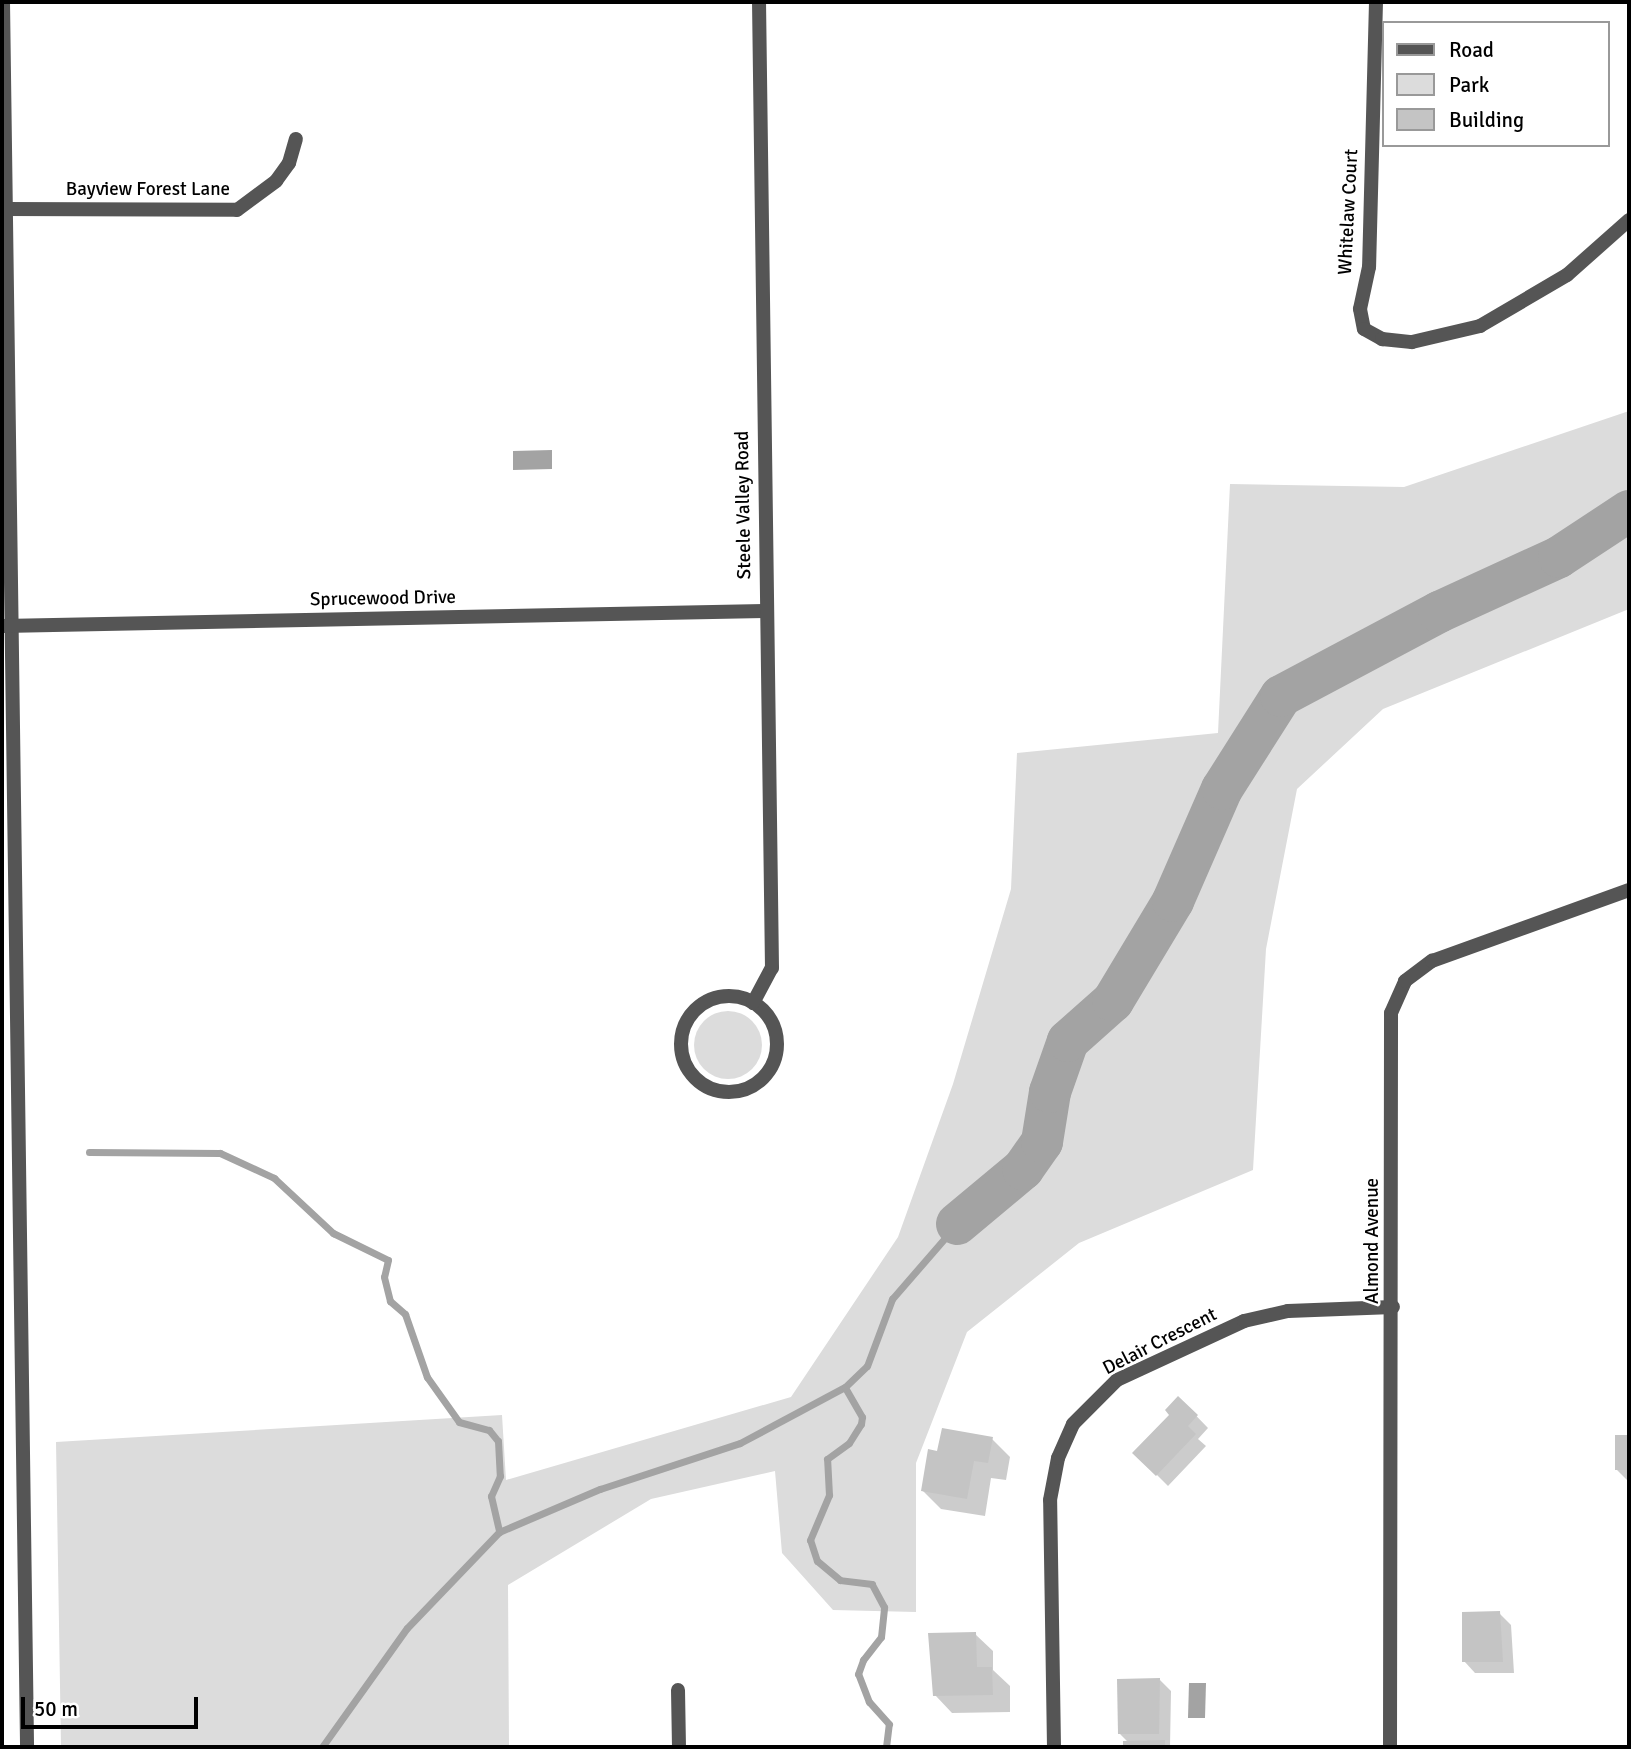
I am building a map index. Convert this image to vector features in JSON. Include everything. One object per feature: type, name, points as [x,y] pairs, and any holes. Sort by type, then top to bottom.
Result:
[{"type":"street","points":[[3,2],[9,968],[27,1747]]},
{"type":"street","name":"Steele Valley Road","points":[[753,1003],[772,968],[764,611],[759,2]]},
{"type":"street","name":"Whitelaw Court","points":[[1376,2],[1369,267],[1360,309],[1364,329],[1382,339],[1412,342],[1480,326],[1567,275],[1629,220]]},
{"type":"street","name":"Bayview Forest Lane","points":[[4,209],[237,210],[276,181],[289,163],[296,139]]},
{"type":"street","name":"Sprucewood Drive","points":[[6,626],[764,611]]},
{"type":"street","name":"Almond Avenue","points":[[1390,1747],[1393,1307],[1391,1013],[1405,981],[1432,961],[1629,890]]},
{"type":"street","points":[[728,996],[753,1003],[773,1024],[778,1043],[775,1061],[765,1077],[749,1088],[731,1093],[712,1090],[696,1080],[685,1065],[681,1046],[684,1027],[694,1011],[709,1000],[728,996]]},
{"type":"street","name":"Delair Crescent","points":[[1055,1747],[1050,1500],[1058,1458],[1073,1424],[1118,1380],[1244,1321],[1288,1311],[1393,1307]]},
{"type":"street","points":[[678,1690],[679,1747]]},
{"type":"green space","points":[[1629,411],[1629,609],[1383,709],[1297,789],[1266,949],[1253,1170],[1079,1243],[967,1332],[916,1463],[916,1612],[833,1610],[782,1553],[775,1471],[651,1499],[508,1585],[509,1747],[61,1747],[56,1442],[502,1415],[506,1480],[791,1397],[898,1237],[953,1084],[1011,889],[1017,753],[1218,733],[1230,484],[1404,487]]},
{"type":"green space","points":[[721,1011],[735,1011],[747,1016],[757,1026],[762,1045],[757,1064],[747,1074],[735,1079],[721,1079],[709,1074],[699,1064],[694,1052],[694,1038],[699,1026],[709,1016]]},
{"type":"shaded area","points":[[552,450],[552,469],[513,470],[513,451]]},
{"type":"shaded area","points":[[1189,1683],[1206,1683],[1205,1718],[1188,1718]]},
{"type":"building","points":[[1178,1396],[1198,1415],[1188,1426],[1196,1434],[1156,1476],[1132,1453],[1169,1415],[1165,1410]]},
{"type":"building","points":[[942,1428],[993,1437],[988,1463],[974,1461],[967,1499],[921,1491],[928,1449],[937,1451]]},
{"type":"building","points":[[1615,1435],[1629,1435],[1629,1470],[1615,1470]]},
{"type":"building","points":[[1500,1611],[1503,1662],[1462,1662],[1462,1612]]},
{"type":"building","points":[[976,1632],[977,1667],[992,1667],[993,1695],[933,1696],[928,1633]]},
{"type":"building","points":[[1160,1678],[1159,1734],[1118,1734],[1117,1679]]},
{"type":"building","points":[[1165,1740],[1165,1747],[1123,1747],[1123,1741]]},
{"type":"waterway","points":[[957,1224],[1023,1169],[1042,1142],[1050,1092],[1068,1041],[1113,1001],[1173,901],[1222,789],[1281,696],[1439,612],[1559,557],[1629,511]]},
{"type":"waterway","points":[[89,1152],[220,1153],[274,1178],[333,1233],[388,1260],[384,1277],[390,1301],[405,1314],[427,1377],[459,1422],[489,1430],[498,1441],[500,1476],[491,1496],[499,1532]]},
{"type":"waterway","points":[[886,1747],[889,1724],[869,1702],[858,1674],[863,1660],[881,1637],[884,1607],[872,1584],[840,1580],[817,1561],[810,1540],[829,1495],[827,1459],[849,1443],[861,1424],[862,1417],[845,1387],[867,1366],[892,1299],[957,1224]]},
{"type":"waterway","points":[[322,1747],[407,1628],[499,1532],[600,1489],[740,1443],[845,1387]]}]
